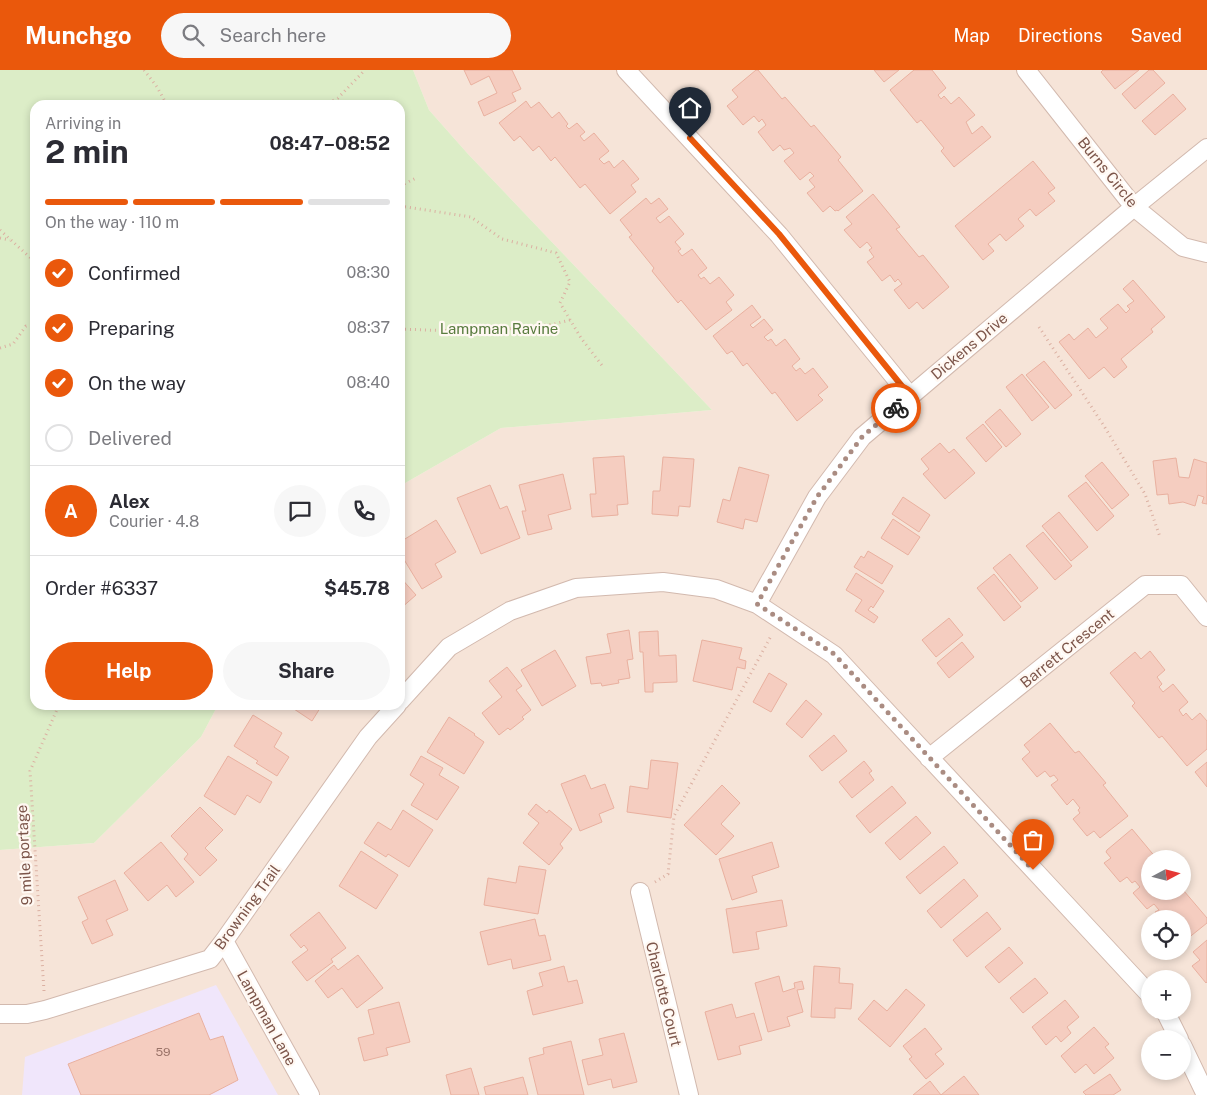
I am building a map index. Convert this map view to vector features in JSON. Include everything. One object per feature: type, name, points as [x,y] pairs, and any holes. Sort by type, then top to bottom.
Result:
[{"type":"street","points":[[626,70],[779,234],[910,396]]},
{"type":"street","name":"Burns Circle","points":[[1026,70],[1134,206],[1183,247],[1207,253]]},
{"type":"street","name":"Dickens Drive","points":[[757,604],[817,497],[862,437],[1134,206],[1207,148]]},
{"type":"street","points":[[405,695],[449,647],[510,611],[576,588],[663,582],[716,589],[757,604],[834,654],[1141,985]]},
{"type":"street","name":"Barrett Crescent","points":[[929,758],[1145,586],[1181,585],[1207,617]]},
{"type":"street","name":"Browning Trail","points":[[0,1014],[27,1014],[45,1010],[210,959],[368,737],[392,710]]},
{"type":"street","name":"Charlotte Court","points":[[640,892],[689,1095]]},
{"type":"street","name":"Lampman Lane","points":[[224,941],[310,1095]]},
{"type":"street","points":[[1191,1064],[1206,1095]]},
{"type":"path","points":[[144,70],[158,87],[164,100]]},
{"type":"path","points":[[334,100],[365,70]]},
{"type":"path","points":[[405,184],[416,178]]},
{"type":"path","points":[[405,207],[471,217],[502,239],[556,253],[570,282],[560,304],[580,338],[604,368]]},
{"type":"path","points":[[0,230],[30,258]]},
{"type":"path","points":[[0,238],[10,240]]},
{"type":"path","points":[[405,329],[479,332],[554,324],[570,320]]},
{"type":"path","points":[[0,348],[12,344],[26,326],[30,326]]},
{"type":"path","points":[[1039,327],[1104,426],[1144,494],[1160,537]]},
{"type":"path","points":[[640,892],[668,874],[674,816],[780,619]]},
{"type":"path","name":"9 mile portage","points":[[45,1010],[30,771],[57,710]]},
{"type":"shaded area","points":[[413,70],[1207,70],[1207,1095],[0,1095],[0,850],[94,843],[201,737],[215,710],[405,710],[405,483],[501,428],[712,410],[468,154],[429,110]]},
{"type":"shaded area","points":[[216,985],[278,1095],[22,1095],[25,1057]]},
{"type":"green space","name":"Lampman Ravine","points":[[0,70],[413,70],[429,110],[468,154],[712,410],[501,428],[405,483],[405,100],[30,100],[30,710],[215,710],[201,737],[94,843],[0,850]]},
{"type":"building","points":[[464,70],[512,70],[521,89],[512,93],[516,101],[484,116],[478,102],[497,93],[489,76],[471,85]]},
{"type":"building","points":[[756,70],[782,99],[785,97],[811,127],[814,125],[841,157],[838,160],[863,191],[838,211],[835,211],[830,206],[823,212],[807,193],[815,187],[809,180],[814,176],[810,172],[800,180],[784,161],[794,153],[790,148],[784,150],[780,145],[773,151],[758,132],[766,125],[762,119],[759,122],[754,116],[743,125],[727,106],[738,97],[732,90]]},
{"type":"building","points":[[874,70],[899,70],[884,82]]},
{"type":"building","points":[[914,70],[932,70],[946,88],[938,95],[941,99],[944,96],[951,104],[959,97],[975,115],[966,122],[972,134],[982,126],[991,137],[954,167],[941,151],[944,148],[921,120],[917,123],[890,90]]},
{"type":"building","points":[[1103,70],[1139,70],[1115,89],[1101,72]]},
{"type":"building","points":[[1149,70],[1153,70],[1165,83],[1135,109],[1122,94]]},
{"type":"building","points":[[1173,94],[1186,109],[1155,135],[1142,121]]},
{"type":"building","points":[[526,101],[531,108],[539,102],[552,118],[559,112],[568,124],[566,126],[569,129],[577,123],[585,132],[580,136],[584,141],[594,133],[609,151],[599,159],[604,164],[609,161],[614,168],[623,160],[639,179],[631,185],[636,192],[610,214],[585,184],[580,188],[555,157],[551,161],[539,146],[533,151],[520,136],[514,141],[499,123]]},
{"type":"building","points":[[1033,161],[1055,188],[1048,193],[1055,201],[1036,216],[1030,209],[1018,219],[1024,226],[1006,241],[1000,234],[988,244],[994,251],[983,260],[955,226]]},
{"type":"building","points":[[873,194],[900,227],[896,229],[919,257],[923,255],[949,287],[923,309],[917,302],[909,309],[894,290],[902,284],[898,279],[895,282],[890,275],[882,281],[867,262],[874,257],[869,250],[872,248],[867,242],[860,248],[844,230],[852,224],[846,217]]},
{"type":"building","points":[[646,198],[651,204],[659,198],[668,209],[656,218],[660,223],[669,216],[684,234],[675,242],[681,249],[678,251],[682,256],[692,249],[707,268],[698,275],[701,279],[704,277],[710,284],[719,277],[734,295],[726,302],[732,310],[706,330],[681,300],[678,303],[652,271],[654,268],[629,237],[632,235],[620,220]]},
{"type":"building","points":[[1133,280],[1165,317],[1151,329],[1153,332],[1121,359],[1127,367],[1114,378],[1104,367],[1089,379],[1059,342],[1069,334],[1074,340],[1088,328],[1096,338],[1108,328],[1100,319],[1118,304],[1126,313],[1130,309],[1127,306],[1134,301],[1123,289]]},
{"type":"building","points":[[752,305],[761,317],[750,325],[753,328],[764,319],[773,330],[764,337],[768,341],[771,339],[776,346],[785,339],[800,359],[792,366],[796,371],[800,368],[805,374],[813,368],[828,387],[818,395],[823,400],[797,421],[775,392],[772,394],[747,363],[743,366],[732,351],[727,354],[713,336]]},
{"type":"building","points":[[1044,361],[1072,395],[1055,409],[1026,375]]},
{"type":"building","points":[[1022,374],[1049,407],[1032,421],[1006,387]]},
{"type":"building","points":[[1000,409],[1021,434],[1006,447],[985,422]]},
{"type":"building","points":[[983,424],[1002,447],[986,462],[966,438]]},
{"type":"building","points":[[940,443],[949,453],[954,449],[975,473],[945,499],[923,474],[929,469],[921,459]]},
{"type":"building","points":[[624,456],[628,504],[617,505],[618,515],[592,517],[590,494],[596,494],[593,458]]},
{"type":"building","points":[[663,457],[694,459],[690,507],[679,506],[678,516],[652,514],[653,491],[660,491]]},
{"type":"building","points":[[1176,458],[1179,477],[1189,478],[1194,459],[1207,463],[1207,504],[1202,503],[1204,497],[1198,495],[1195,506],[1183,502],[1169,504],[1168,494],[1157,495],[1153,461]]},
{"type":"building","points":[[1102,462],[1129,495],[1112,509],[1085,476]]},
{"type":"building","points":[[739,467],[769,475],[757,522],[745,519],[743,529],[717,522],[723,499],[730,501]]},
{"type":"building","points":[[563,474],[571,509],[548,515],[552,529],[528,535],[522,511],[526,511],[519,485]]},
{"type":"building","points":[[1086,482],[1114,516],[1097,531],[1068,496]]},
{"type":"building","points":[[490,485],[500,509],[507,506],[520,538],[481,554],[457,498]]},
{"type":"building","points":[[903,497],[930,515],[919,532],[892,514]]},
{"type":"building","points":[[1059,512],[1088,547],[1071,561],[1042,526]]},
{"type":"building","points":[[893,519],[920,537],[908,555],[881,538]]},
{"type":"building","points":[[436,520],[456,552],[435,564],[442,577],[422,589],[405,561],[405,539]]},
{"type":"building","points":[[1043,532],[1072,566],[1055,580],[1026,546]]},
{"type":"building","points":[[868,551],[893,566],[882,584],[854,567],[861,556],[864,558]]},
{"type":"building","points":[[1010,554],[1038,588],[1021,602],[993,568]]},
{"type":"building","points":[[856,573],[884,591],[873,608],[871,606],[868,610],[878,617],[874,623],[855,611],[862,600],[846,590]]},
{"type":"building","points":[[994,574],[1021,607],[1004,621],[977,588]]},
{"type":"building","points":[[405,583],[416,595],[405,605]]},
{"type":"building","points":[[949,618],[963,635],[936,657],[922,640]]},
{"type":"building","points":[[629,630],[633,659],[627,660],[630,678],[618,680],[619,683],[602,686],[601,683],[591,684],[586,657],[611,653],[607,634]]},
{"type":"building","points":[[658,631],[659,656],[676,655],[677,682],[653,683],[653,692],[645,692],[643,652],[640,652],[639,632]]},
{"type":"building","points":[[702,640],[742,648],[739,659],[746,661],[745,669],[737,667],[732,690],[693,681]]},
{"type":"building","points":[[962,642],[974,657],[949,678],[937,663]]},
{"type":"building","points":[[555,650],[576,686],[542,706],[521,670]]},
{"type":"building","points":[[1150,651],[1165,670],[1157,677],[1162,684],[1159,687],[1163,692],[1173,684],[1188,702],[1179,710],[1183,716],[1186,713],[1192,720],[1200,713],[1207,721],[1207,749],[1187,766],[1162,736],[1159,738],[1132,706],[1135,703],[1110,673],[1135,652],[1141,659]]},
{"type":"building","points":[[507,667],[522,686],[516,690],[531,710],[522,717],[524,719],[510,730],[508,728],[499,735],[482,713],[502,697],[489,681]]},
{"type":"building","points":[[769,673],[787,684],[771,712],[753,702]]},
{"type":"building","points":[[806,700],[822,714],[802,738],[786,724]]},
{"type":"building","points":[[296,710],[319,710],[312,721]]},
{"type":"building","points":[[253,715],[282,733],[274,747],[289,757],[277,776],[234,746]]},
{"type":"building","points":[[449,717],[484,742],[464,774],[427,752]]},
{"type":"building","points":[[1050,723],[1075,753],[1079,751],[1106,783],[1103,785],[1128,816],[1100,838],[1094,831],[1087,836],[1073,819],[1080,813],[1078,810],[1080,808],[1073,799],[1067,805],[1051,785],[1058,780],[1054,775],[1050,777],[1045,771],[1037,777],[1022,759],[1030,752],[1024,745]]},
{"type":"building","points":[[834,735],[847,751],[822,771],[809,756]]},
{"type":"building","points":[[228,756],[272,782],[260,803],[247,795],[235,815],[204,796]]},
{"type":"building","points":[[421,756],[443,768],[439,775],[459,787],[437,820],[411,805],[424,784],[410,775]]},
{"type":"building","points":[[651,760],[678,763],[671,818],[627,812],[630,786],[648,789]]},
{"type":"building","points":[[864,761],[872,771],[869,773],[874,780],[852,798],[839,782]]},
{"type":"building","points":[[1207,762],[1207,787],[1195,772]]},
{"type":"building","points":[[585,775],[591,789],[605,784],[614,808],[599,814],[602,822],[580,831],[561,784]]},
{"type":"building","points":[[722,785],[740,803],[721,824],[734,836],[716,855],[684,825]]},
{"type":"building","points":[[892,786],[906,803],[870,833],[856,816]]},
{"type":"building","points":[[536,804],[547,813],[549,810],[572,829],[560,844],[563,848],[549,865],[523,843],[539,823],[528,814]]},
{"type":"building","points":[[200,807],[223,830],[205,848],[217,860],[200,876],[184,859],[188,854],[171,836]]},
{"type":"building","points":[[403,810],[433,830],[409,867],[388,854],[386,857],[364,843],[378,822],[391,830]]},
{"type":"building","points":[[916,816],[931,833],[900,860],[885,843]]},
{"type":"building","points":[[1132,829],[1150,850],[1141,850],[1141,900],[1191,899],[1207,918],[1207,923],[1191,936],[1191,910],[1159,910],[1154,904],[1147,909],[1133,893],[1140,887],[1135,881],[1132,883],[1127,877],[1120,882],[1104,863],[1111,858],[1106,852]]},
{"type":"building","points":[[161,842],[194,882],[176,897],[167,885],[148,901],[124,873]]},
{"type":"building","points":[[772,842],[779,867],[752,876],[757,892],[732,900],[719,859]]},
{"type":"building","points":[[944,846],[958,863],[920,894],[906,877]]},
{"type":"building","points":[[361,851],[398,875],[376,909],[339,886]]},
{"type":"building","points":[[519,866],[546,870],[538,914],[484,905],[488,878],[516,883]]},
{"type":"building","points":[[964,879],[978,896],[941,928],[927,911]]},
{"type":"building","points":[[115,880],[128,910],[106,920],[113,935],[92,944],[82,922],[88,919],[78,897]]},
{"type":"building","points":[[782,900],[787,926],[756,932],[759,949],[733,953],[726,909]]},
{"type":"building","points":[[319,912],[346,948],[331,959],[333,962],[307,981],[292,962],[308,950],[304,945],[301,948],[290,935]]},
{"type":"building","points":[[987,912],[1001,929],[967,957],[953,940]]},
{"type":"building","points":[[535,919],[539,936],[545,935],[551,960],[513,969],[511,959],[488,965],[480,932]]},
{"type":"building","points":[[1207,940],[1206,983],[1192,966],[1200,960],[1193,952]]},
{"type":"building","points":[[1009,947],[1023,963],[999,983],[985,967]]},
{"type":"building","points":[[358,955],[383,988],[357,1008],[342,988],[328,998],[315,981],[334,965],[338,970]]},
{"type":"building","points":[[564,966],[568,982],[577,980],[583,1003],[533,1015],[527,991],[543,986],[539,973]]},
{"type":"building","points":[[814,966],[840,968],[839,983],[853,984],[851,1009],[835,1008],[835,1018],[811,1017]]},
{"type":"building","points":[[779,976],[783,992],[795,988],[794,983],[802,981],[804,989],[797,990],[803,1012],[787,1017],[790,1026],[768,1032],[755,983]]},
{"type":"building","points":[[1035,978],[1048,993],[1023,1013],[1010,998]]},
{"type":"building","points":[[906,989],[925,1005],[890,1047],[858,1019],[874,1000],[887,1011]]},
{"type":"building","points":[[1065,1000],[1079,1017],[1067,1027],[1071,1033],[1061,1042],[1056,1036],[1046,1045],[1032,1027]]},
{"type":"building","points":[[399,1002],[410,1042],[386,1048],[388,1055],[364,1061],[358,1038],[374,1034],[368,1010]]},
{"type":"building","points":[[732,1004],[736,1018],[754,1013],[762,1040],[739,1046],[741,1054],[718,1060],[705,1012]]},
{"type":"building","points":[[199,1013],[210,1040],[223,1036],[238,1080],[209,1095],[81,1095],[68,1064]]},
{"type":"building","points":[[1094,1027],[1109,1044],[1105,1047],[1114,1058],[1094,1074],[1086,1064],[1075,1073],[1061,1056]]},
{"type":"building","points":[[925,1028],[942,1049],[935,1054],[944,1064],[926,1079],[909,1059],[912,1057],[903,1046]]},
{"type":"building","points":[[624,1033],[637,1082],[613,1088],[611,1079],[588,1085],[582,1060],[603,1055],[599,1039]]},
{"type":"building","points":[[571,1041],[584,1095],[538,1095],[529,1058],[544,1054],[543,1048]]},
{"type":"building","points":[[471,1068],[479,1095],[451,1095],[446,1075]]},
{"type":"building","points":[[1110,1074],[1121,1090],[1113,1095],[1086,1095],[1083,1092]]},
{"type":"building","points":[[964,1076],[979,1095],[941,1095]]},
{"type":"building","points":[[523,1077],[528,1095],[486,1095],[484,1087]]},
{"type":"building","points":[[930,1081],[941,1095],[913,1095]]},
{"type":"way so far","points":[[896,408],[862,437],[817,497],[757,604],[834,654],[1033,870]]},
{"type":"route","points":[[690,138],[779,234],[910,396],[896,408]]}]
